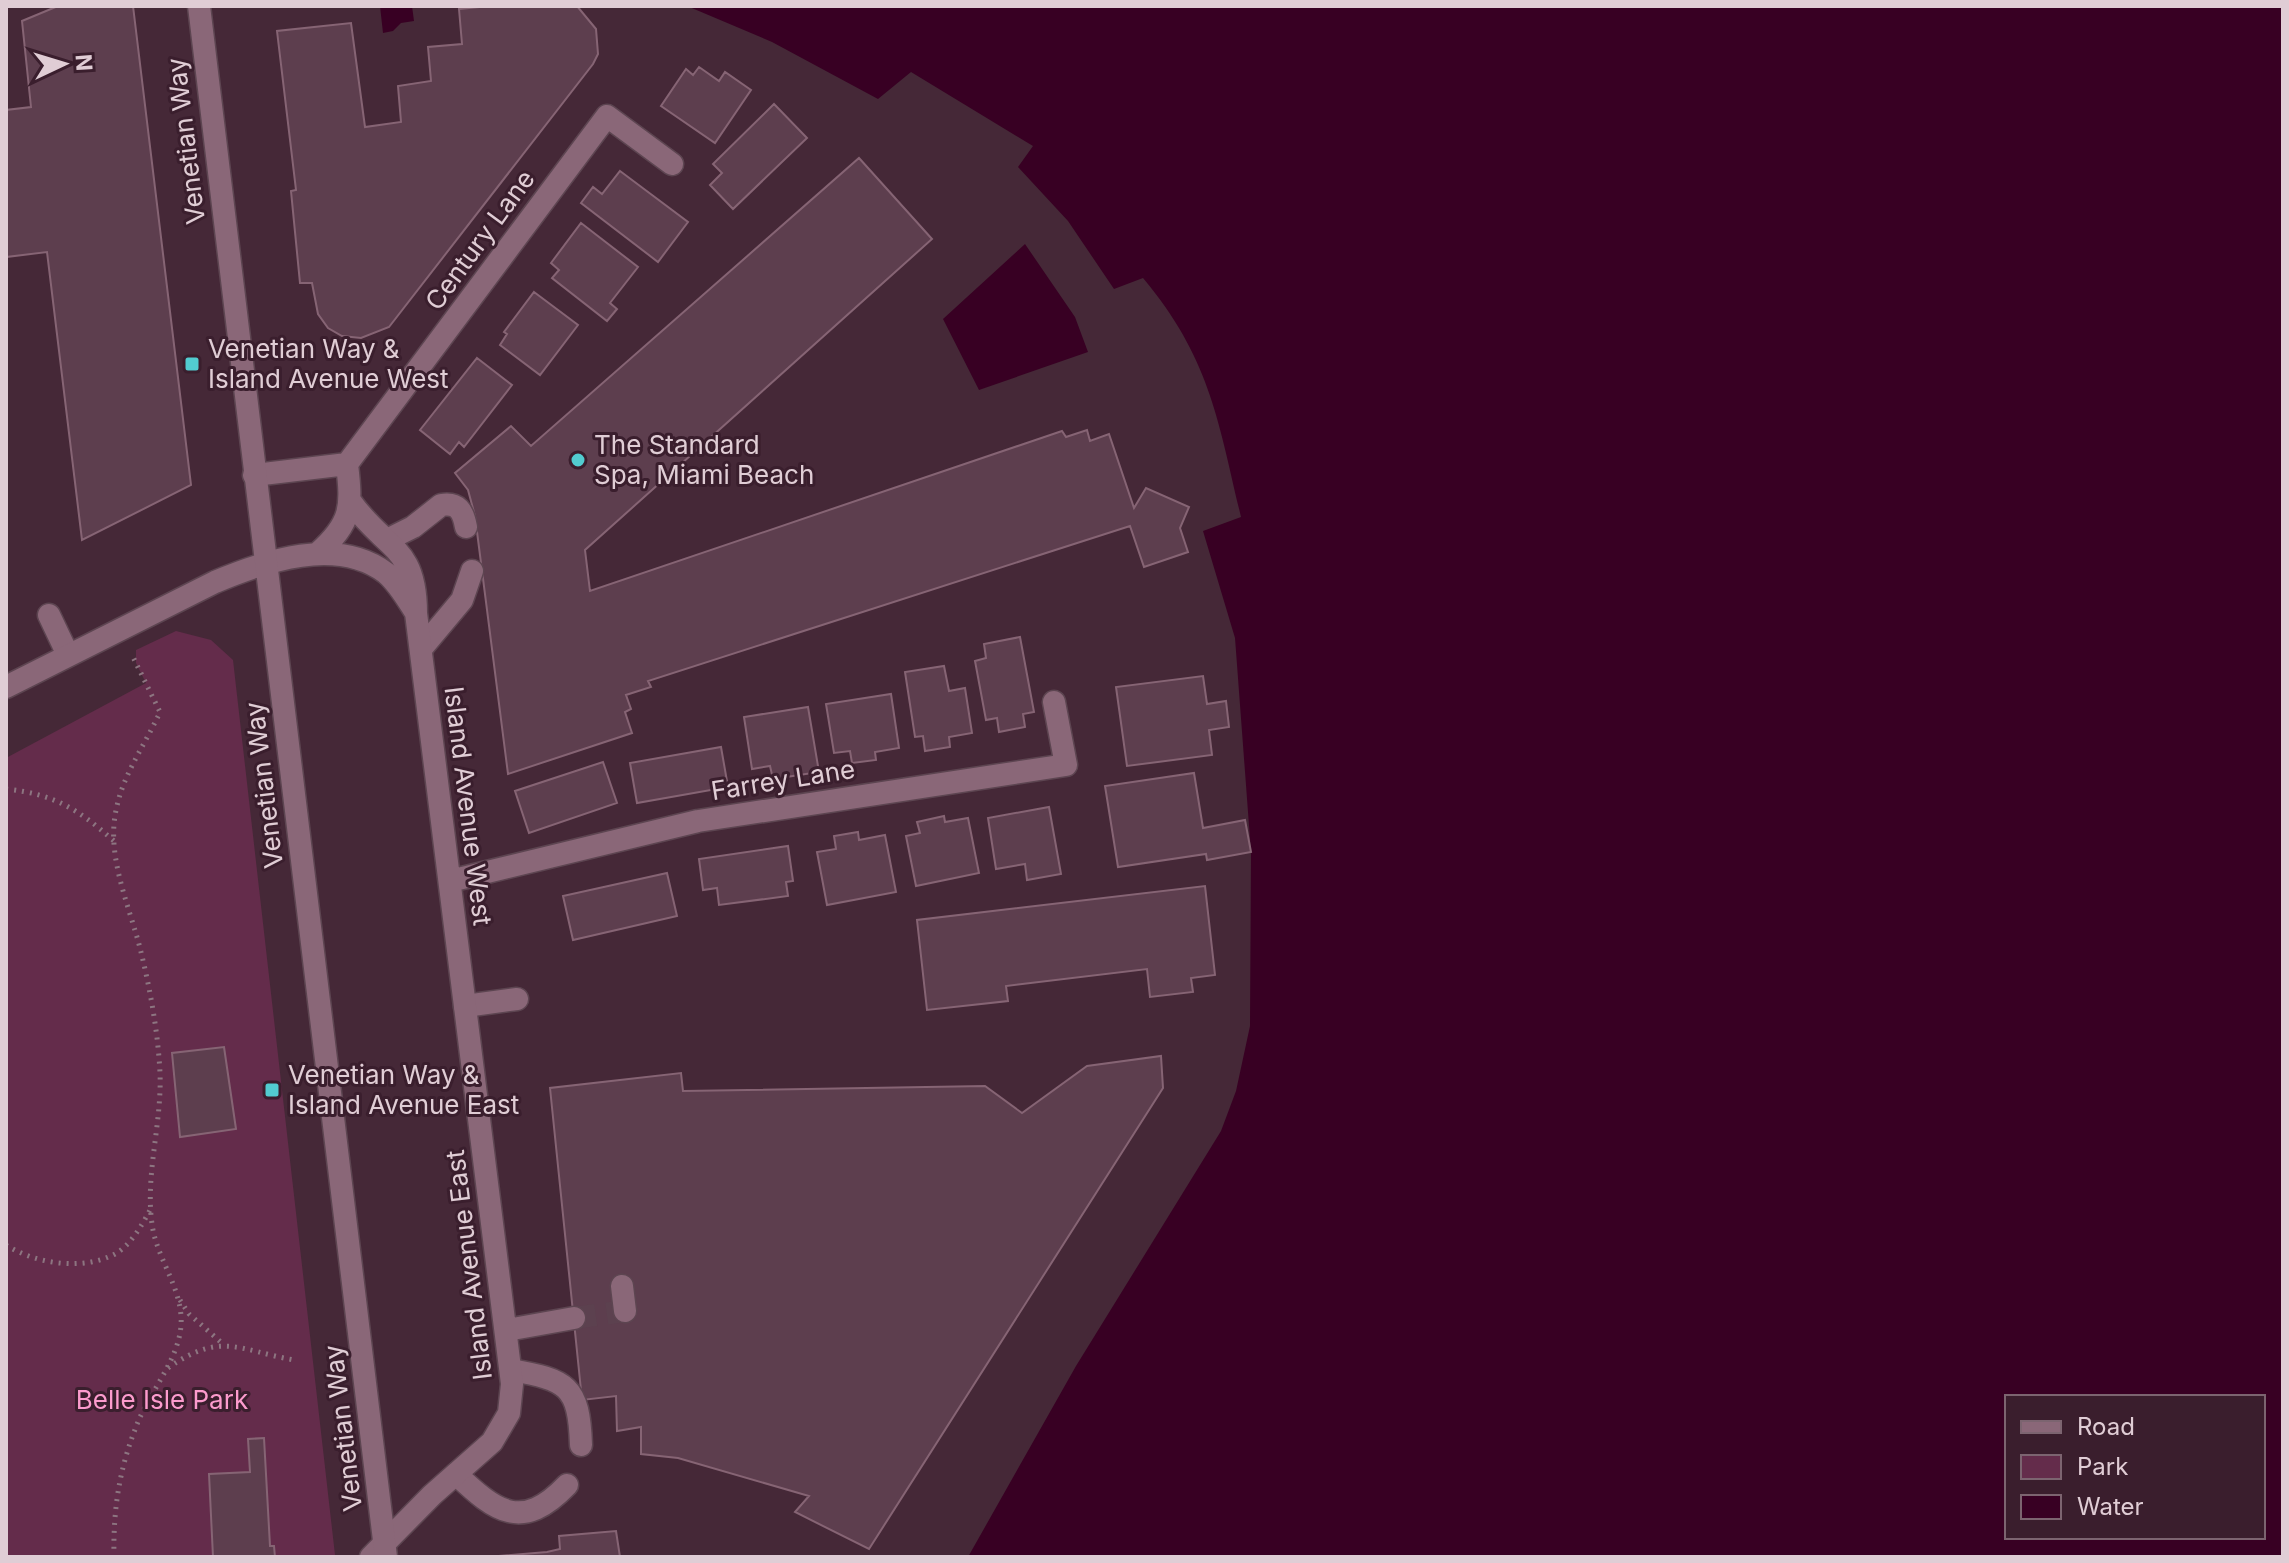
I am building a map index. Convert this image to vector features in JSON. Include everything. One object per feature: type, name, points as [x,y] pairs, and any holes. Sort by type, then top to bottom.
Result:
[{"type":"street","name":"Venetian Way","points":[[199,6],[380,1552]]},
{"type":"street","name":"Century Lane","points":[[347,464],[607,116],[672,164]]},
{"type":"street","points":[[254,475],[347,464],[351,502],[339,532],[318,553]]},
{"type":"street","name":"Island Avenue West","points":[[351,502],[399,552],[416,582],[416,613],[465,1006]]},
{"type":"street","points":[[387,540],[413,527],[441,505],[455,505],[461,509],[466,527]]},
{"type":"street","name":"Island Avenue West","points":[[6,687],[215,582],[265,563],[318,553],[375,567],[400,588],[416,613]]},
{"type":"street","points":[[421,649],[462,600],[472,571]]},
{"type":"street","points":[[49,615],[68,655]]},
{"type":"street","name":"Farrey Lane","points":[[450,881],[698,821],[1066,765],[1054,702]]},
{"type":"street","points":[[465,1006],[517,999]]},
{"type":"street","name":"Island Avenue East","points":[[380,1552],[502,1428],[512,1399],[507,1330],[465,1006]]},
{"type":"street","points":[[622,1286],[625,1311]]},
{"type":"street","points":[[507,1330],[574,1318]]},
{"type":"street","points":[[511,1370],[564,1383],[576,1399],[581,1445]]},
{"type":"street","points":[[456,1474],[483,1500],[507,1513],[536,1512],[567,1485]]},
{"type":"path","points":[[119,629],[160,712],[120,794],[114,841],[153,1014],[160,1071],[160,1112],[149,1197],[161,1257],[177,1296],[189,1314],[224,1344]]},
{"type":"path","points":[[6,789],[58,800],[80,811],[114,841]]},
{"type":"path","points":[[6,1245],[21,1255],[48,1262],[83,1263],[116,1253],[137,1234],[151,1209]]},
{"type":"path","points":[[114,1557],[114,1513],[122,1466],[153,1389],[179,1342],[181,1317],[177,1296]]},
{"type":"path","points":[[167,1368],[201,1348],[224,1344],[294,1360]]},
{"type":"green space","name":"Belle Isle Park","points":[[176,631],[211,640],[233,660],[335,1555],[6,1557],[6,758],[146,683],[136,663],[136,650]]},
{"type":"water","points":[[380,6],[412,6],[414,21],[401,23],[393,31],[383,33]]},
{"type":"water","points":[[687,6],[2283,6],[2283,1557],[968,1557],[1076,1366],[1221,1131],[1236,1091],[1250,1026],[1251,852],[1235,638],[1203,531],[1241,517],[1218,420],[1183,335],[1143,278],[1114,289],[1068,221],[1018,167],[1033,146],[911,72],[878,99],[772,42]]},
{"type":"water","points":[[1025,244],[1075,317],[1088,352],[979,390],[943,319]]},
{"type":"building","points":[[58,6],[133,6],[191,485],[82,540],[47,252],[6,257],[6,110],[31,107],[22,21]]},
{"type":"building","points":[[577,6],[596,29],[598,54],[389,327],[361,338],[342,336],[328,328],[318,314],[312,283],[300,283],[291,191],[296,190],[277,31],[351,23],[365,127],[401,122],[398,86],[431,81],[428,47],[462,44],[459,9]]},
{"type":"building","points":[[699,67],[719,81],[725,72],[751,90],[715,143],[661,106],[686,69],[693,75]]},
{"type":"building","points":[[774,104],[807,138],[733,209],[710,185],[722,173],[713,164]]},
{"type":"building","name":"The Standard Spa, Miami Beach","points":[[859,158],[932,239],[585,550],[590,591],[1062,431],[1066,437],[1087,430],[1090,441],[1109,434],[1134,508],[1146,488],[1189,507],[1180,528],[1188,552],[1144,567],[1130,526],[648,681],[651,687],[626,695],[631,709],[625,712],[632,733],[508,774],[475,516],[468,490],[455,473],[511,426],[531,446]]},
{"type":"building","points":[[620,171],[688,222],[658,262],[581,203],[593,187],[602,194]]},
{"type":"building","points":[[581,223],[638,267],[610,303],[617,309],[607,321],[552,278],[559,270],[551,263]]},
{"type":"building","points":[[534,292],[578,325],[540,375],[500,345],[507,334],[504,332]]},
{"type":"building","points":[[477,358],[512,385],[464,447],[459,442],[450,454],[420,430]]},
{"type":"building","points":[[1020,637],[1034,712],[1023,714],[1025,727],[999,732],[997,718],[986,720],[975,661],[986,658],[984,644]]},
{"type":"building","points":[[944,666],[949,691],[965,688],[972,733],[949,737],[950,747],[925,751],[923,736],[915,737],[905,672]]},
{"type":"building","points":[[1203,676],[1207,704],[1226,701],[1229,727],[1209,730],[1212,755],[1127,766],[1116,687]]},
{"type":"building","points":[[891,694],[899,748],[875,752],[876,760],[852,763],[850,751],[834,753],[826,704]]},
{"type":"building","points":[[808,707],[819,772],[773,779],[770,766],[752,769],[744,717]]},
{"type":"building","points":[[721,747],[728,787],[637,803],[630,763]]},
{"type":"building","points":[[603,762],[617,803],[529,833],[515,791]]},
{"type":"building","points":[[1194,773],[1203,828],[1245,820],[1251,852],[1207,860],[1206,854],[1118,867],[1105,786]]},
{"type":"building","points":[[1049,807],[1061,874],[1027,880],[1025,864],[996,869],[988,818]]},
{"type":"building","points":[[944,816],[945,822],[968,818],[979,873],[916,886],[906,836],[920,833],[917,822]]},
{"type":"building","points":[[858,832],[859,840],[885,835],[896,892],[827,905],[817,852],[836,849],[834,836]]},
{"type":"building","points":[[788,846],[793,881],[786,882],[788,896],[719,905],[717,888],[703,890],[699,859]]},
{"type":"building","points":[[667,873],[677,916],[573,940],[563,896]]},
{"type":"building","points":[[1205,886],[1215,975],[1191,978],[1193,992],[1150,997],[1147,969],[1006,986],[1008,1001],[927,1010],[917,920]]},
{"type":"building","points":[[224,1047],[236,1129],[180,1137],[172,1053]]},
{"type":"building","points":[[1161,1056],[1163,1088],[869,1549],[795,1512],[809,1496],[678,1458],[641,1454],[641,1427],[617,1431],[616,1396],[582,1400],[550,1088],[681,1073],[683,1091],[985,1086],[1022,1113],[1087,1066]]},
{"type":"building","points":[[264,1438],[270,1546],[274,1546],[275,1557],[213,1557],[209,1474],[250,1472],[248,1439]]},
{"type":"building","points":[[616,1531],[620,1557],[487,1557],[547,1552],[560,1549],[559,1536]]},
{"type":"tunnel","points":[[574,1318],[625,1311]]},
{"type":"place","name":"Venetian Way & Island Avenue West","points":[[192,364]]},
{"type":"place","name":"The Standard Spa, Miami Beach","points":[[578,460]]},
{"type":"place","name":"Venetian Way & Island Avenue East","points":[[272,1090]]}]
